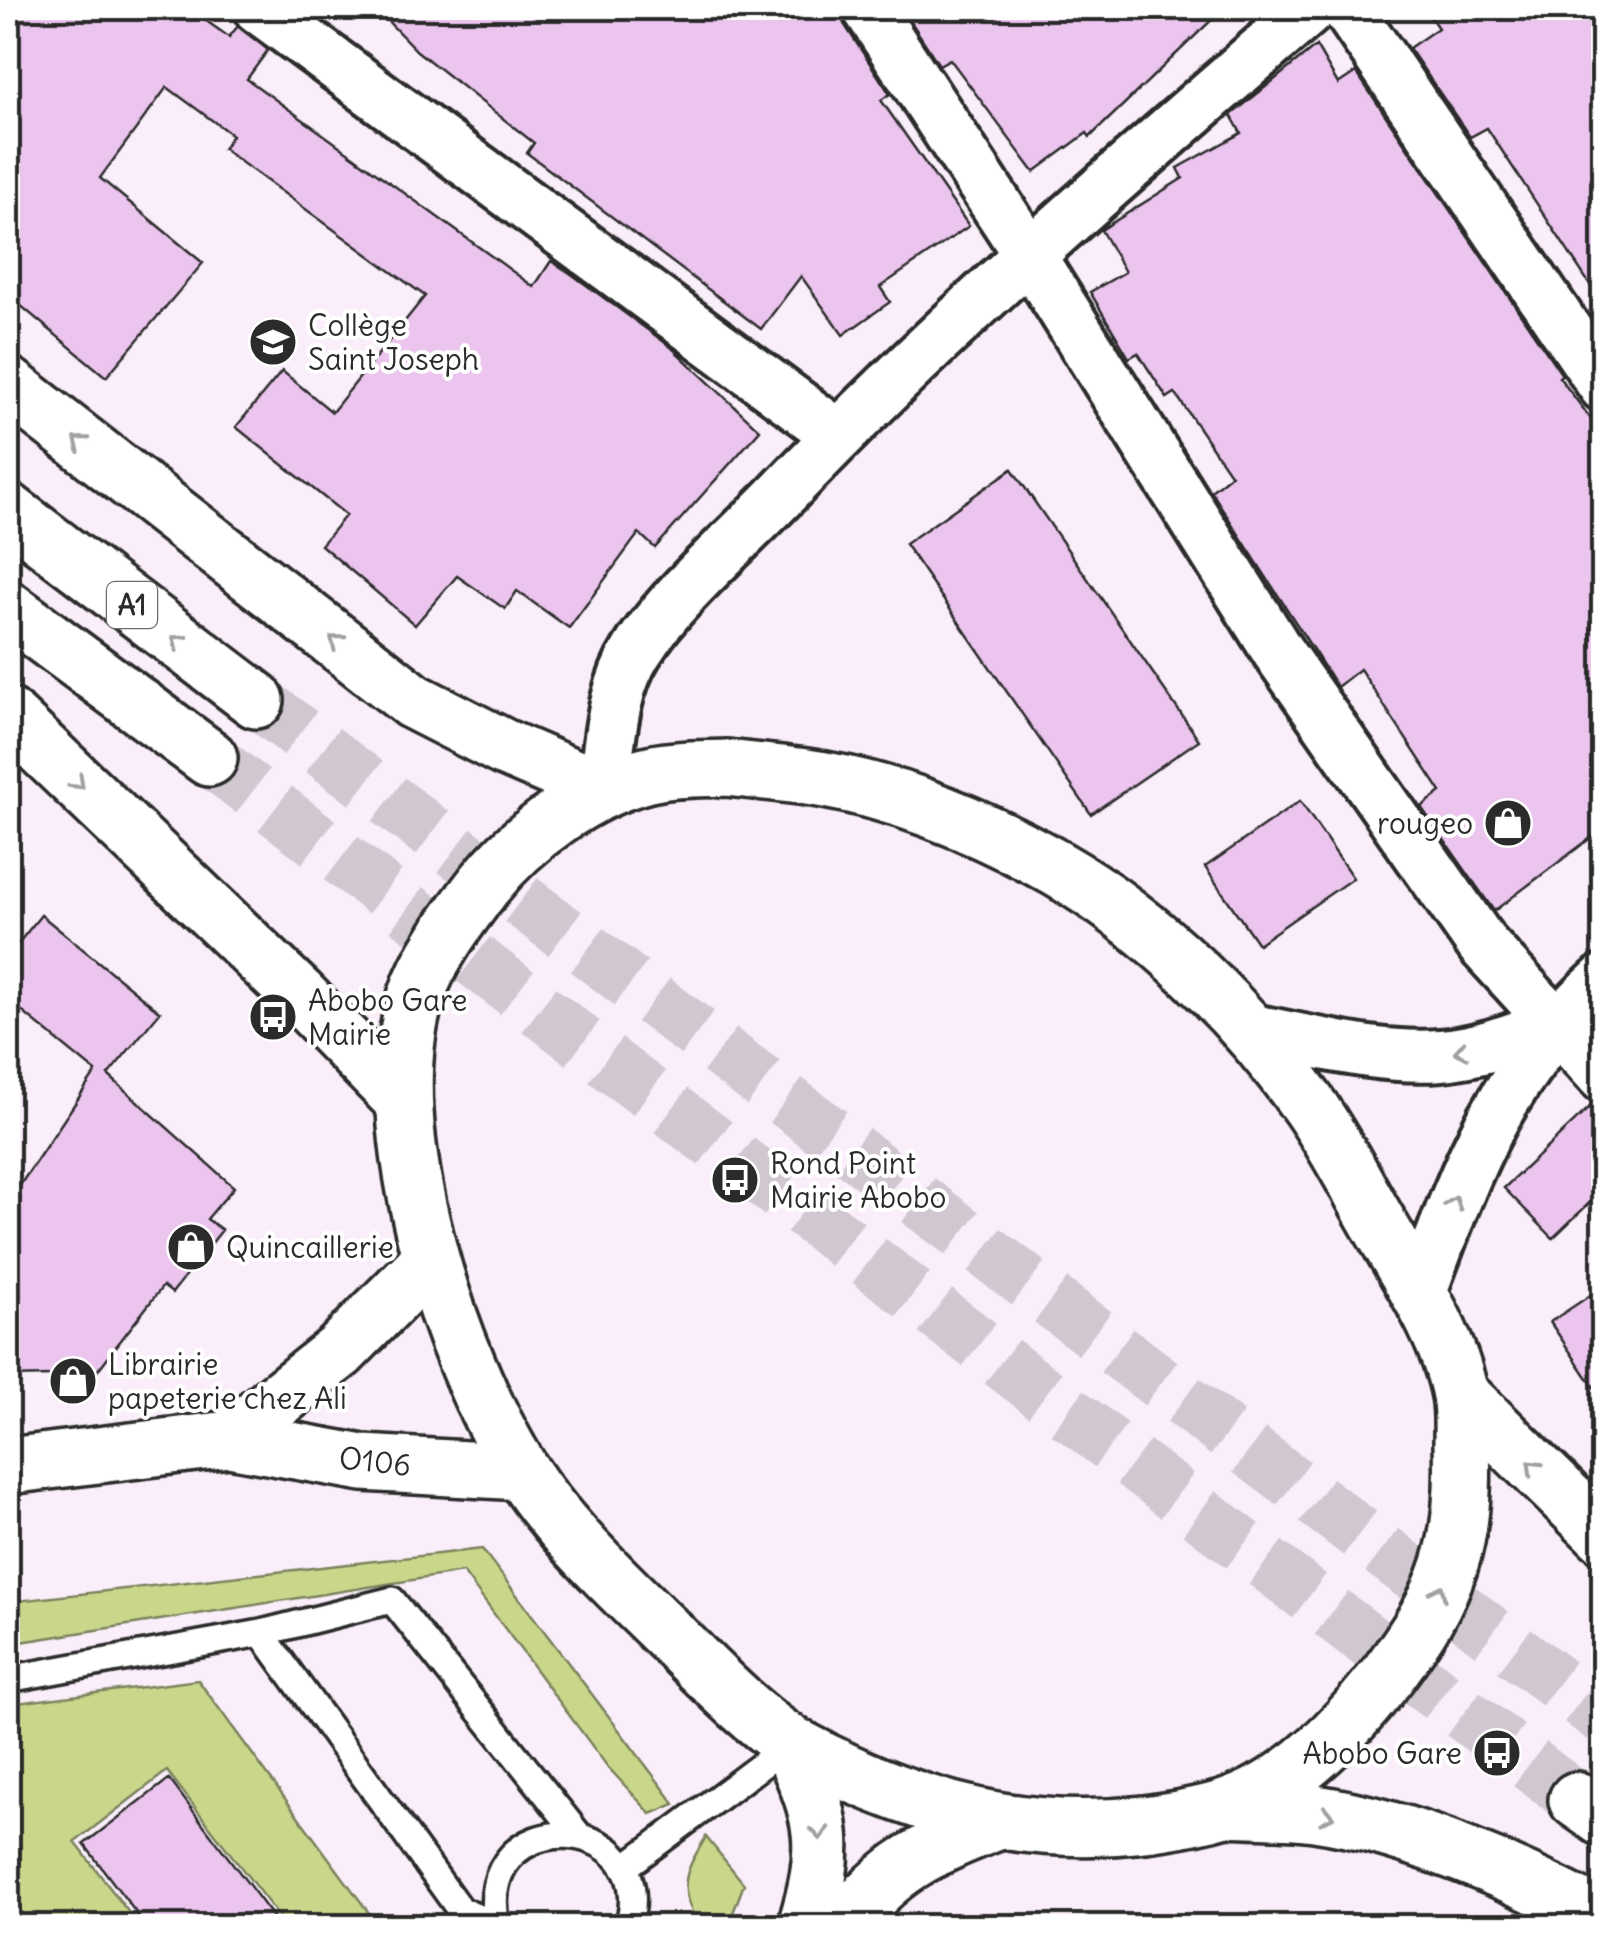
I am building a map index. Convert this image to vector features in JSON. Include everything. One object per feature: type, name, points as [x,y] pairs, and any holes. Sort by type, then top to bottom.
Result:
[{"type":"main road","points":[[8,386],[413,701],[503,747],[603,790]]},
{"type":"main road","name":"A1","points":[[8,511],[256,700]]},
{"type":"main road","name":"A1","points":[[8,609],[209,758]]},
{"type":"main road","points":[[8,716],[299,994],[404,1102]]},
{"type":"main road","points":[[1230,1808],[1320,1754],[1418,1634],[1448,1573],[1465,1508],[1460,1394],[1420,1294],[1309,1105],[1247,1029],[1129,920],[1060,870],[936,812],[830,780],[727,768],[652,772],[603,790],[544,828],[498,867],[457,920],[417,993],[406,1050],[404,1102],[428,1260],[482,1396],[522,1472],[593,1560],[790,1744],[948,1812],[1056,1829],[1150,1827],[1230,1808],[1315,1813],[1397,1834],[1509,1875],[1604,1920]]},
{"type":"main road","points":[[229,1438],[340,1351],[428,1260]]},
{"type":"main road","points":[[1460,1394],[1604,1535]]},
{"type":"main road","name":"O106","points":[[8,1466],[229,1438],[363,1462],[522,1472]]},
{"type":"main road","points":[[790,1744],[816,1801],[822,1837],[820,1881],[806,1926]]},
{"type":"main road","points":[[844,1926],[873,1888],[916,1858],[997,1822]]},
{"type":"street","points":[[259,8],[838,434]]},
{"type":"street","points":[[868,8],[1028,253],[1278,652],[1482,944],[1604,1077]]},
{"type":"street","points":[[603,790],[618,690],[636,651],[838,434],[1028,253],[1312,8]]},
{"type":"street","points":[[1348,8],[1604,386]]},
{"type":"street","points":[[1420,1294],[1468,1164],[1510,1088],[1554,1024],[1604,980]]},
{"type":"street","points":[[1247,1029],[1360,1049],[1440,1055],[1496,1044],[1554,1024]]},
{"type":"lane","points":[[8,1679],[261,1633],[392,1600],[578,1834]]},
{"type":"lane","points":[[261,1633],[481,1922],[493,1901],[498,1877],[511,1857],[530,1841],[553,1834],[578,1834],[596,1841],[624,1868],[632,1889],[628,1926]]},
{"type":"lane","points":[[624,1868],[790,1744]]},
{"type":"green space","points":[[482,1549],[675,1804],[651,1814],[607,1766],[463,1572],[8,1644],[8,1602]]},
{"type":"green space","points":[[198,1680],[372,1917],[360,1926],[286,1926],[167,1771],[75,1842],[139,1926],[8,1926],[8,1704]]},
{"type":"green space","points":[[706,1837],[744,1884],[728,1926],[688,1926],[694,1916],[686,1894],[687,1875]]},
{"type":"building","points":[[19,8],[188,8],[229,37],[238,26],[268,50],[247,79],[534,287],[551,261],[570,273],[671,347],[760,430],[655,548],[639,533],[569,628],[517,591],[505,609],[457,576],[415,625],[321,545],[346,515],[236,427],[282,371],[332,412],[425,296],[223,149],[232,135],[167,87],[100,178],[203,263],[106,377],[8,295],[8,22]]},
{"type":"building","points":[[375,8],[840,8],[844,24],[890,94],[881,100],[969,226],[880,287],[890,302],[843,335],[801,276],[761,329],[527,153],[534,143],[417,51]]},
{"type":"building","points":[[902,8],[1224,8],[1090,137],[1087,133],[1034,172],[950,59],[939,65]]},
{"type":"building","points":[[1424,8],[1604,8],[1604,306],[1487,128],[1470,137],[1409,48],[1438,28]]},
{"type":"building","points":[[1316,46],[1338,84],[1356,72],[1562,375],[1559,377],[1604,436],[1604,828],[1494,911],[1421,807],[1441,792],[1360,669],[1337,687],[1211,491],[1231,475],[1175,393],[1167,398],[1138,353],[1129,358],[1090,292],[1125,272],[1101,230],[1183,178],[1178,168],[1241,133],[1231,115]]},
{"type":"building","points":[[1012,469],[1199,740],[1091,814],[905,544]]},
{"type":"building","points":[[1300,801],[1353,878],[1258,944],[1205,867]]},
{"type":"building","points":[[41,915],[160,1012],[108,1075],[234,1187],[207,1219],[222,1230],[172,1293],[163,1286],[94,1375],[8,1377],[8,1203],[96,1072],[8,1000],[8,956]]},
{"type":"building","points":[[1594,1103],[1604,1105],[1604,1189],[1553,1238],[1504,1188]]},
{"type":"building","points":[[1604,1286],[1604,1402],[1550,1322]]},
{"type":"building","points":[[169,1779],[280,1926],[146,1926],[84,1844]]},
{"type":"tunnel","points":[[256,700],[1604,1718]]},
{"type":"tunnel","points":[[209,758],[1577,1800]]},
{"type":"place","name":"Collège Saint Joseph","points":[[273,342]]},
{"type":"place","name":"rougeo","points":[[1508,823]]},
{"type":"place","name":"Abobo Gare Mairie","points":[[273,1017]]},
{"type":"place","name":"Rond Point Mairie Abobo","points":[[735,1180]]},
{"type":"place","name":"Quincaillerie","points":[[191,1247]]},
{"type":"place","name":"Librairie papeterie chez Ali","points":[[73,1381]]},
{"type":"place","name":"Abobo Gare","points":[[1497,1753]]}]
